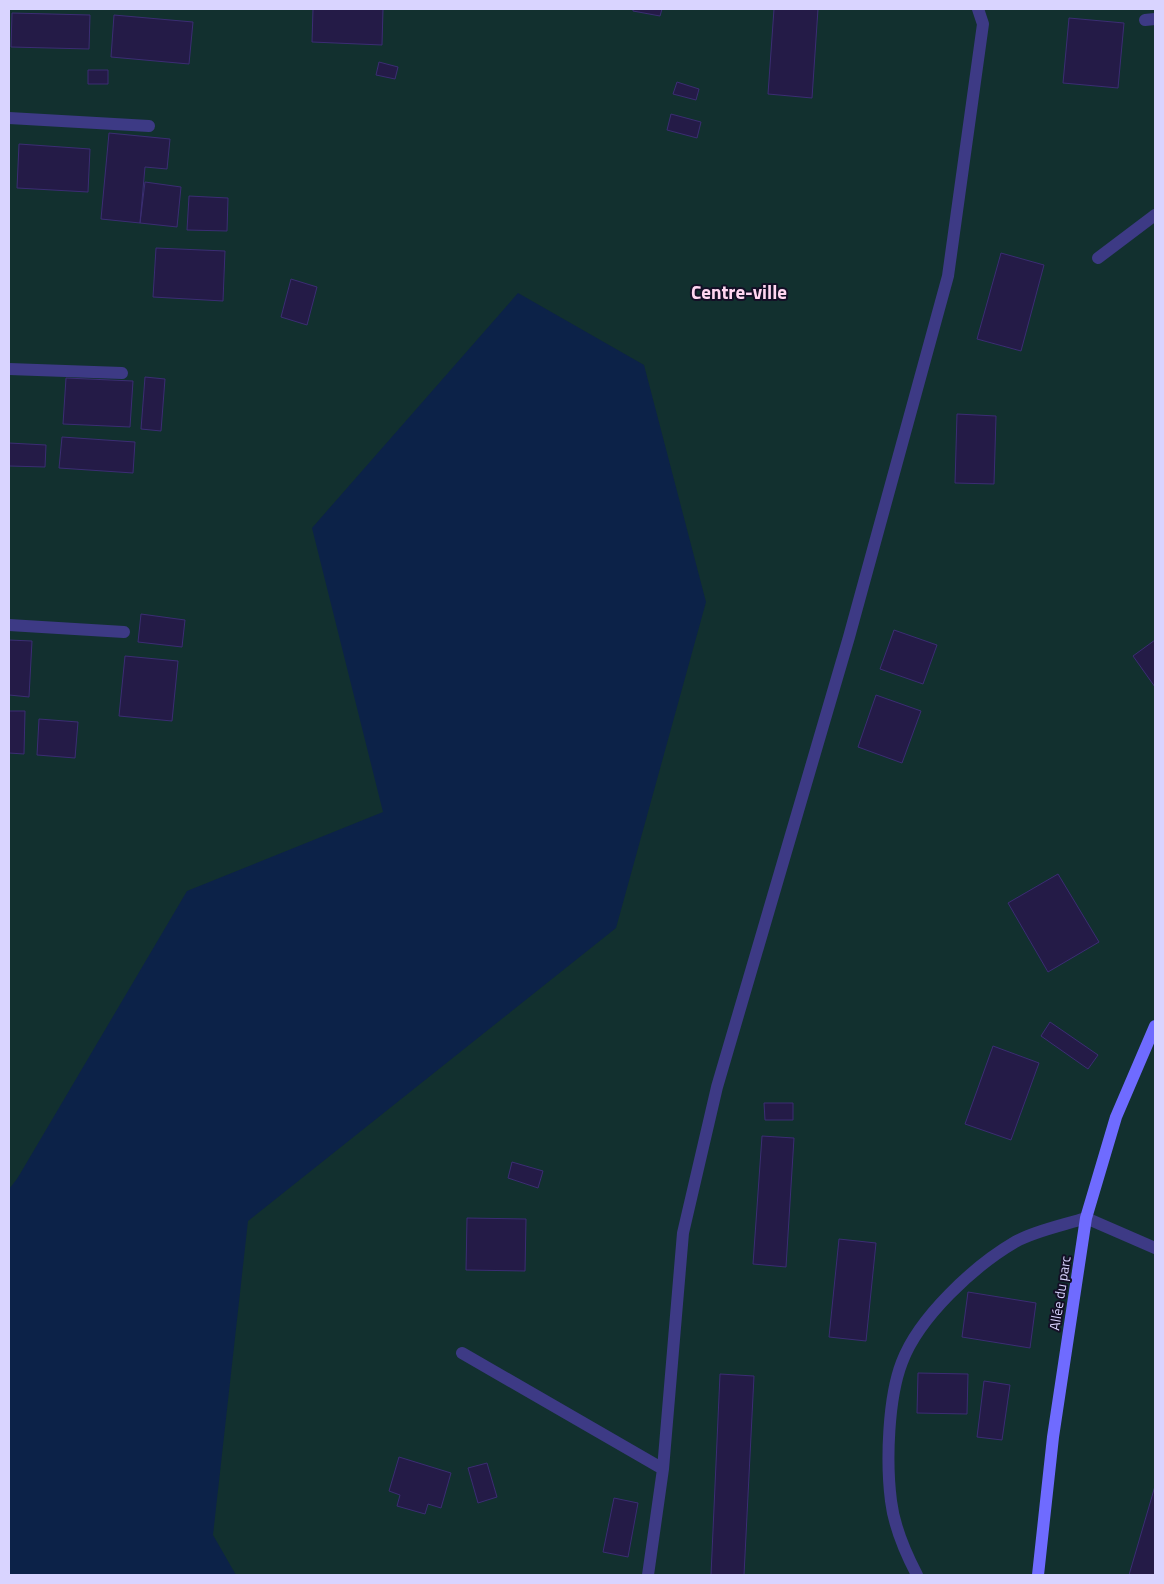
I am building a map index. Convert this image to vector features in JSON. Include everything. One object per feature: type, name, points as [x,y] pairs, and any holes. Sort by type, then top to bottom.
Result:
[{"type":"street","points":[[648,1575],[663,1469],[683,1233],[717,1087],[849,637],[948,276],[983,24],[978,9]]},
{"type":"street","points":[[9,118],[149,126]]},
{"type":"street","points":[[1098,258],[1155,216]]},
{"type":"street","points":[[9,369],[122,373]]},
{"type":"street","points":[[9,625],[124,632]]},
{"type":"street","name":"Allée du parc","points":[[1038,1575],[1053,1437],[1086,1218],[1116,1117],[1155,1026]]},
{"type":"street","points":[[917,1575],[904,1548],[891,1502],[888,1451],[892,1405],[902,1362],[926,1320],[975,1269],[1016,1241],[1086,1218],[1155,1248]]},
{"type":"street","points":[[462,1353],[663,1469]]},
{"type":"green space","points":[[9,9],[1155,9],[1155,1575],[9,1575]]},
{"type":"water","points":[[518,293],[644,365],[706,602],[616,928],[248,1221],[213,1535],[236,1575],[9,1575],[9,1189],[17,1179],[187,891],[383,812],[312,528]]},
{"type":"building","points":[[313,9],[383,9],[382,45],[312,42]]},
{"type":"building","points":[[633,9],[662,9],[660,16],[633,11]]},
{"type":"building","points":[[774,9],[818,9],[812,98],[768,94]]},
{"type":"building","points":[[12,13],[90,15],[89,49],[11,47]]},
{"type":"building","points":[[114,15],[193,22],[189,64],[111,57]]},
{"type":"building","points":[[1069,18],[1124,23],[1118,88],[1063,83]]},
{"type":"building","points":[[379,62],[398,67],[395,79],[376,75]]},
{"type":"building","points":[[88,70],[108,70],[108,84],[88,84]]},
{"type":"building","points":[[677,82],[699,89],[696,100],[673,94]]},
{"type":"building","points":[[671,114],[701,122],[697,138],[667,130]]},
{"type":"building","points":[[109,133],[170,139],[167,169],[145,167],[140,223],[101,219]]},
{"type":"building","points":[[19,144],[90,149],[88,192],[17,188]]},
{"type":"building","points":[[145,182],[181,187],[177,227],[140,223]]},
{"type":"building","points":[[189,196],[228,198],[227,231],[187,230]]},
{"type":"building","points":[[156,248],[225,251],[223,301],[153,297]]},
{"type":"building","points":[[1001,253],[1044,265],[1021,351],[977,339]]},
{"type":"building","points":[[291,279],[317,287],[307,325],[281,317]]},
{"type":"building","points":[[145,377],[165,379],[161,431],[141,429]]},
{"type":"building","points":[[66,378],[133,381],[130,427],[63,424]]},
{"type":"building","points":[[957,414],[996,416],[994,484],[955,483]]},
{"type":"building","points":[[62,437],[135,442],[133,473],[59,468]]},
{"type":"building","points":[[9,443],[46,445],[45,467],[9,466]]},
{"type":"building","points":[[141,614],[185,620],[182,647],[138,642]]},
{"type":"building","points":[[894,630],[937,645],[923,684],[880,669]]},
{"type":"building","points":[[9,640],[32,641],[29,697],[9,695]]},
{"type":"building","points":[[1155,640],[1155,687],[1133,656]]},
{"type":"building","points":[[125,656],[178,661],[172,721],[119,716]]},
{"type":"building","points":[[876,695],[921,711],[902,763],[858,747]]},
{"type":"building","points":[[9,711],[25,711],[24,754],[9,753]]},
{"type":"building","points":[[39,719],[78,722],[75,758],[37,755]]},
{"type":"building","points":[[1058,874],[1099,942],[1048,972],[1008,903]]},
{"type":"building","points":[[1050,1022],[1098,1055],[1088,1069],[1041,1036]]},
{"type":"building","points":[[993,1046],[1039,1063],[1011,1140],[965,1124]]},
{"type":"building","points":[[764,1103],[793,1103],[793,1120],[765,1120]]},
{"type":"building","points":[[762,1136],[794,1138],[786,1267],[753,1264]]},
{"type":"building","points":[[512,1162],[543,1171],[538,1188],[508,1178]]},
{"type":"building","points":[[467,1218],[526,1219],[525,1271],[466,1270]]},
{"type":"building","points":[[839,1239],[876,1243],[866,1341],[829,1337]]},
{"type":"building","points":[[968,1292],[1036,1303],[1030,1348],[962,1337]]},
{"type":"building","points":[[918,1373],[968,1374],[967,1414],[917,1413]]},
{"type":"building","points":[[720,1374],[754,1376],[744,1575],[711,1575]]},
{"type":"building","points":[[984,1381],[1010,1385],[1002,1440],[977,1437]]},
{"type":"building","points":[[399,1457],[451,1473],[441,1508],[428,1504],[425,1514],[397,1506],[400,1495],[389,1491]]},
{"type":"building","points":[[487,1463],[497,1497],[478,1503],[468,1468]]},
{"type":"building","points":[[1155,1486],[1155,1575],[1129,1575]]},
{"type":"building","points":[[614,1498],[638,1503],[628,1557],[603,1552]]},
{"type":"district","name":"Centre-ville","points":[[739,292]]}]
